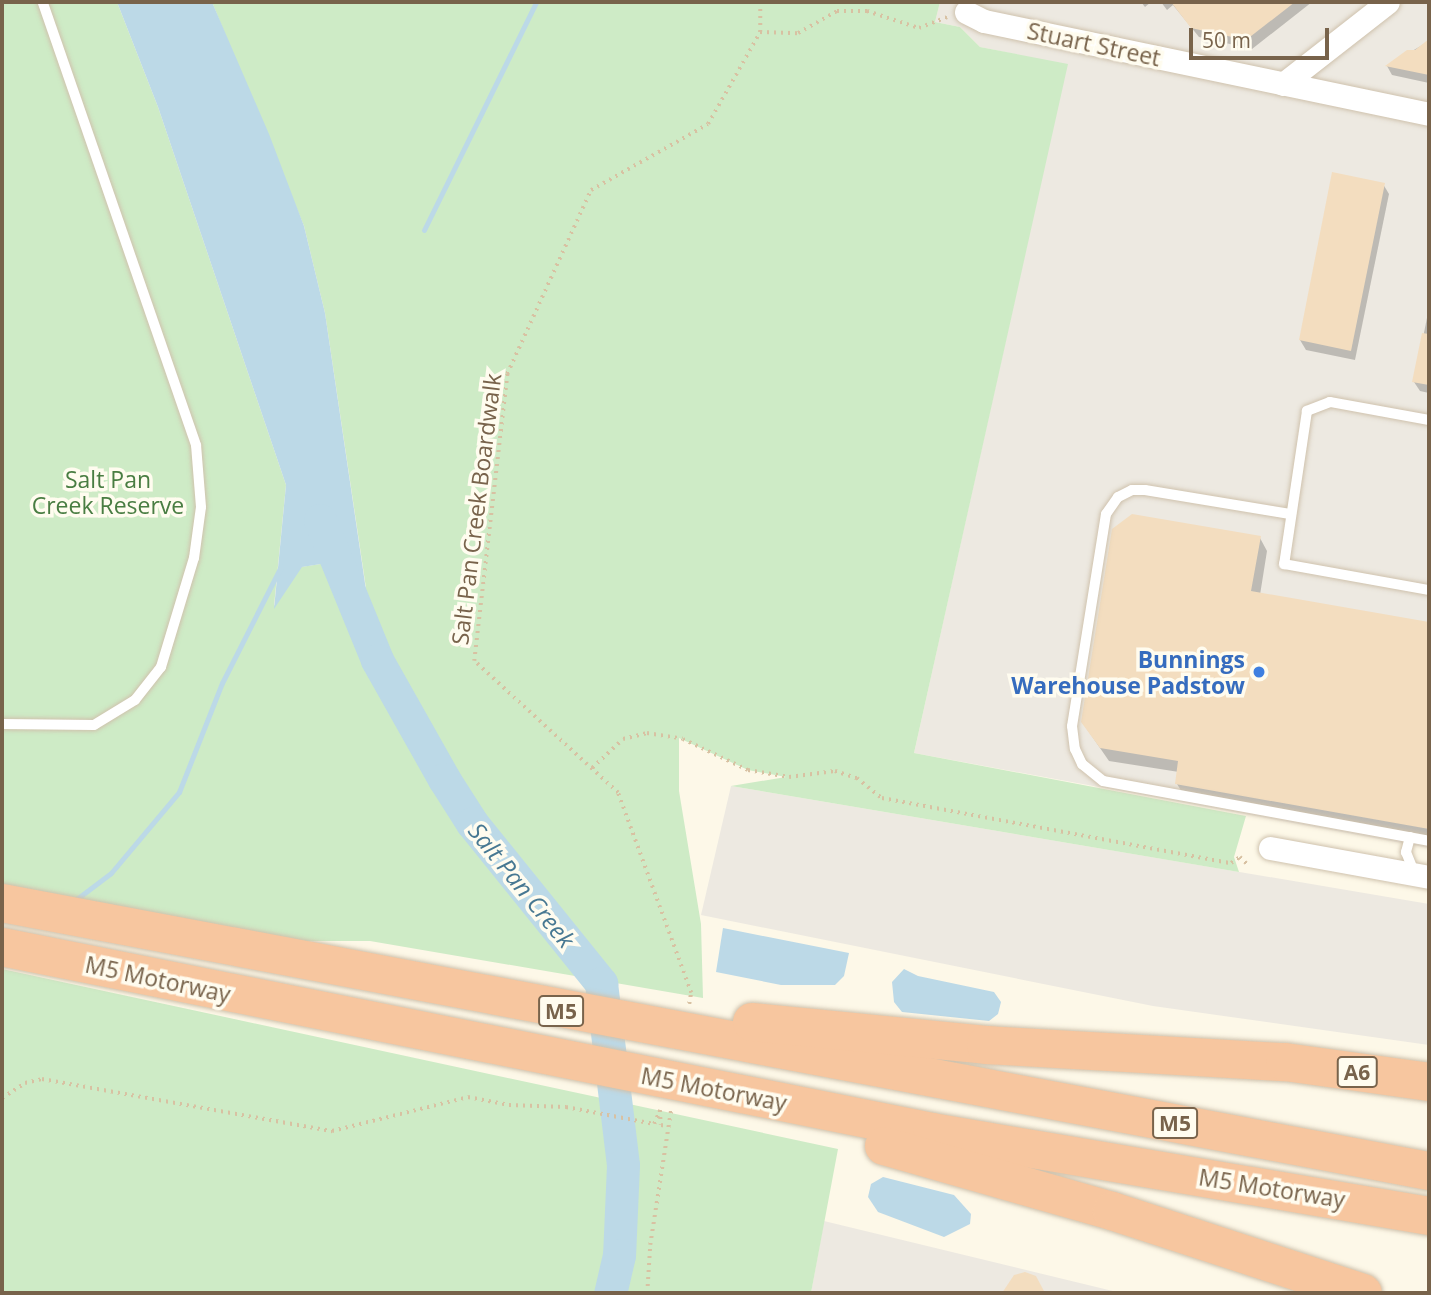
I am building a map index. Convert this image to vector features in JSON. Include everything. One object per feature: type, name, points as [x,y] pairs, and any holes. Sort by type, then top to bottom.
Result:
[{"type":"highway","name":"M5 Motorway","points":[[2,903],[329,968],[794,1041],[1429,1171]]},
{"type":"highway","name":"M5 Motorway","points":[[2,947],[345,1017],[782,1112],[1429,1216]]},
{"type":"highway","name":"A6","points":[[794,1041],[1285,1062],[1429,1082]]},
{"type":"highway","name":"M5","points":[[782,1112],[1062,1196],[1363,1293]]},
{"type":"street","points":[[1283,84],[1388,2]]},
{"type":"street","name":"Stuart Street","points":[[967,7],[984,21],[1429,114]]},
{"type":"street","points":[[1270,848],[1423,876]]},
{"type":"lane","points":[[2,724],[94,725],[135,701],[161,667],[194,558],[201,508],[196,445],[43,2]]},
{"type":"lane","points":[[1429,420],[1330,401],[1307,411],[1284,564],[1429,590]]},
{"type":"lane","points":[[1290,514],[1145,490],[1132,490],[1118,497],[1106,514],[1072,726],[1082,764],[1103,780],[1429,841]]},
{"type":"lane","points":[[1410,837],[1406,852],[1423,876]]},
{"type":"path","points":[[760,2],[760,32],[798,33],[838,11],[867,11],[919,28],[967,7]]},
{"type":"path","name":"Salt Pan Creek Boardwalk","points":[[688,1006],[691,993],[618,793],[474,661],[507,374],[591,190],[708,124],[760,32]]},
{"type":"path","points":[[592,768],[623,739],[647,733],[683,739],[748,770],[789,777],[835,771],[857,778],[882,798],[1231,863],[1240,857],[1248,864]]},
{"type":"path","points":[[2,1098],[24,1083],[73,1081],[332,1131],[468,1097],[509,1105],[566,1107],[654,1124],[656,1112],[660,1110],[661,1125],[668,1126]]},
{"type":"path","points":[[647,1293],[673,1100]]},
{"type":"shaded area","points":[[940,2],[1429,2],[1429,848],[914,753],[1067,65],[980,47],[960,27],[935,22]]},
{"type":"shaded area","points":[[731,786],[1429,904],[1429,1045],[1153,1006],[701,915]]},
{"type":"shaded area","points":[[824,1221],[1121,1293],[811,1293]]},
{"type":"green space","name":"Salt Pan Creek Reserve","points":[[2,2],[117,2],[158,107],[286,485],[274,606],[301,567],[340,561],[366,588],[325,313],[304,226],[212,2],[940,2],[935,22],[960,27],[980,47],[1068,64],[914,753],[1246,816],[1234,857],[1239,872],[731,786],[786,777],[748,770],[679,738],[679,791],[701,924],[703,998],[370,941],[297,941],[2,885]]},
{"type":"green space","points":[[2,969],[838,1149],[811,1293],[2,1293]]},
{"type":"water","points":[[117,2],[212,2],[269,134],[304,226],[325,313],[366,590],[340,561],[302,567],[274,609],[286,485],[158,107]]},
{"type":"water","points":[[723,928],[849,953],[844,976],[835,985],[781,985],[716,972]]},
{"type":"water","points":[[904,969],[918,976],[994,992],[1001,1002],[998,1014],[989,1021],[902,1012],[894,1002],[892,982]]},
{"type":"water","points":[[883,1177],[954,1195],[971,1214],[970,1224],[944,1237],[878,1212],[868,1197],[871,1184]]},
{"type":"building","points":[[1171,2],[1295,2],[1246,40],[1191,28]]},
{"type":"building","points":[[1429,39],[1429,75],[1385,66],[1407,50],[1415,50]]},
{"type":"building","points":[[1332,172],[1385,183],[1351,351],[1299,340]]},
{"type":"building","points":[[1422,333],[1429,334],[1429,385],[1412,382]]},
{"type":"building","name":"Bunnings Warehouse Padstow","points":[[1132,514],[1261,536],[1251,591],[1429,622],[1429,829],[1175,784],[1178,761],[1100,748],[1081,722],[1112,529]]},
{"type":"building","points":[[1025,1272],[1036,1276],[1045,1293],[1002,1293],[1014,1275]]},
{"type":"waterway","points":[[424,230],[536,2]]},
{"type":"waterway","name":"Salt Pan Creek","points":[[320,520],[377,660],[444,779],[472,823],[601,983],[623,1165],[619,1255],[610,1293]]},
{"type":"waterway","points":[[74,901],[111,873],[179,792],[222,683],[281,566]]},
{"type":"place","name":"Bunnings Warehouse Padstow","points":[[1259,672]]}]
